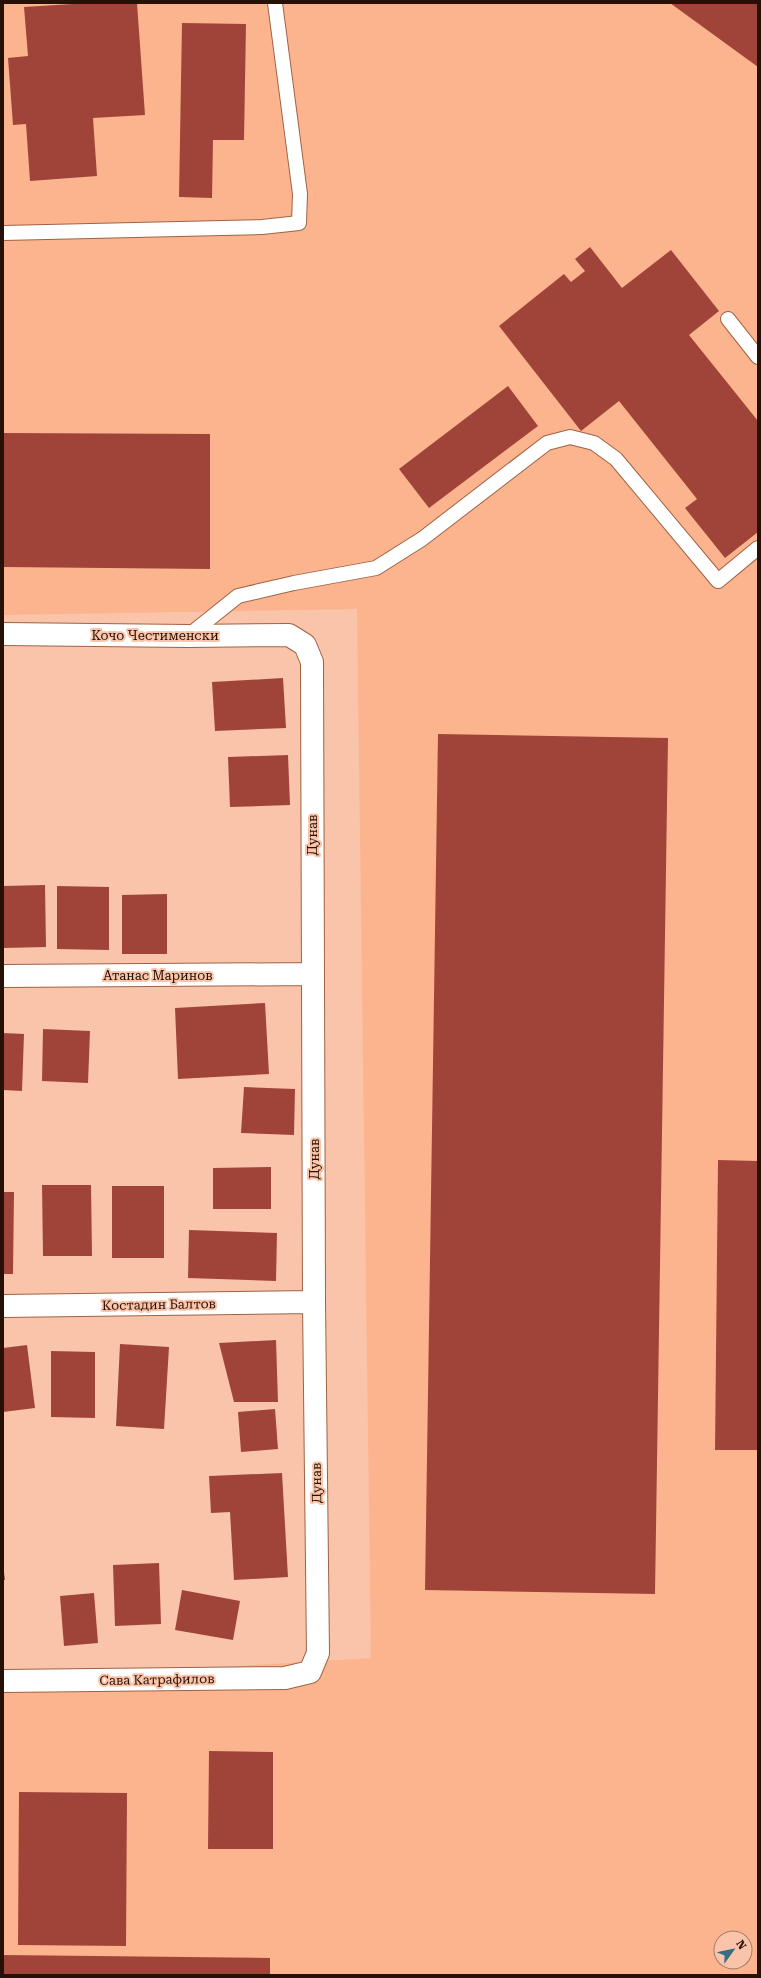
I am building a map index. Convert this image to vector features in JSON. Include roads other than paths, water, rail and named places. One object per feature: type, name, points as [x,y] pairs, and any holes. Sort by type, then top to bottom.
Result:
[{"type":"street","name":"Кочо Честименски","points":[[3,634],[188,636],[289,635],[305,645]]},
{"type":"street","name":"Дунав","points":[[305,645],[312,662],[314,1302],[318,1653],[310,1672]]},
{"type":"street","name":"Атанас Маринов","points":[[3,976],[313,974]]},
{"type":"street","name":"Костадин Балтов","points":[[3,1306],[314,1302]]},
{"type":"street","name":"Сава Катрафилов","points":[[3,1681],[285,1678],[310,1672]]},
{"type":"lane","points":[[3,233],[262,226],[299,223],[300,194],[275,3]]},
{"type":"lane","points":[[728,319],[758,357]]},
{"type":"lane","points":[[188,636],[238,596],[294,583],[376,568],[422,539],[548,443],[570,437],[594,443],[616,459],[718,581],[758,548]]}]
